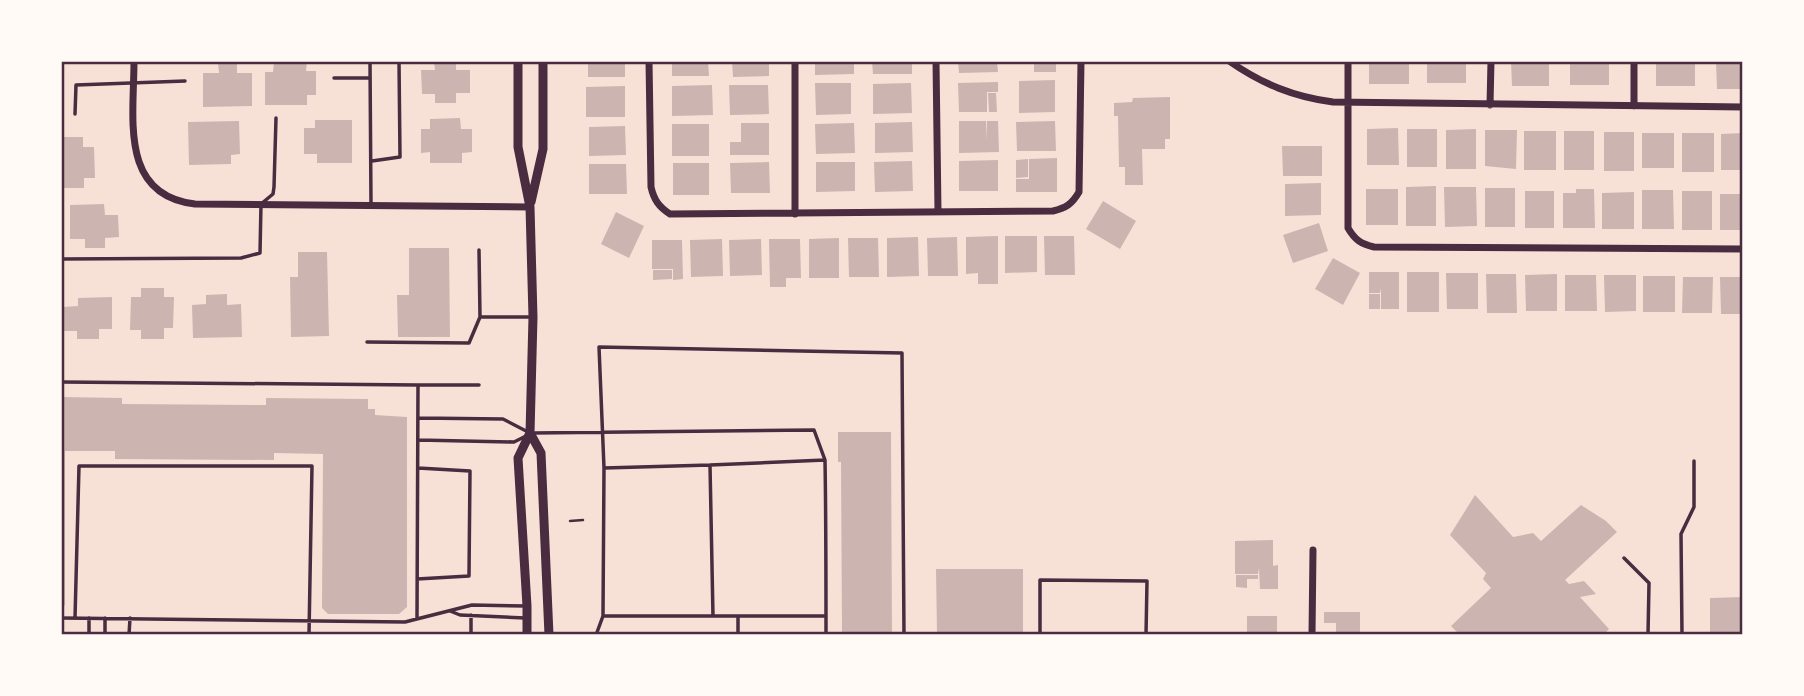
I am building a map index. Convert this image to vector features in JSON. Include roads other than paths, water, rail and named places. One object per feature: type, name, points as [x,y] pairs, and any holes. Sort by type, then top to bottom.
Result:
[{"type":"street","points":[[134,61],[137,158],[141,169],[154,187],[172,199],[183,202],[261,204],[530,206]]},
{"type":"street","points":[[518,61],[518,147],[530,206],[533,317],[530,433],[518,458],[527,635]]},
{"type":"street","points":[[530,206],[542,149],[543,61]]},
{"type":"street","points":[[649,61],[651,187],[660,208],[670,214],[1064,209],[1073,202],[1079,192],[1081,61]]},
{"type":"street","points":[[795,61],[795,214]]},
{"type":"street","points":[[936,61],[938,212]]},
{"type":"street","points":[[1229,61],[1282,91],[1307,99],[1347,103],[1743,107]]},
{"type":"street","points":[[1348,61],[1348,228],[1353,238],[1363,244],[1388,247],[1743,249]]},
{"type":"street","points":[[1490,105],[1491,61]]},
{"type":"street","points":[[1634,61],[1634,106]]},
{"type":"street","points":[[530,433],[541,453],[549,635]]},
{"type":"street","points":[[1312,635],[1313,550]]},
{"type":"lane","points":[[370,61],[371,205]]},
{"type":"lane","points":[[372,161],[400,158],[399,61]]},
{"type":"lane","points":[[334,78],[370,78]]},
{"type":"lane","points":[[75,114],[76,85],[185,81]]},
{"type":"lane","points":[[61,260],[240,258],[260,253],[261,204],[273,194],[274,187],[276,118]]},
{"type":"lane","points":[[368,342],[469,343],[480,317],[479,250]]},
{"type":"lane","points":[[480,317],[533,317]]},
{"type":"lane","points":[[596,635],[603,616],[604,468],[599,347],[902,353],[904,635]]},
{"type":"lane","points":[[61,382],[479,385]]},
{"type":"lane","points":[[417,619],[418,385]]},
{"type":"lane","points":[[418,418],[503,419],[530,433],[814,430],[825,460],[826,635]]},
{"type":"lane","points":[[418,440],[514,442],[530,433]]},
{"type":"lane","points":[[604,468],[825,460]]},
{"type":"lane","points":[[1682,635],[1681,534],[1694,507],[1694,461]]},
{"type":"lane","points":[[710,465],[713,616]]},
{"type":"lane","points":[[75,618],[79,466],[312,466],[309,635]]},
{"type":"lane","points":[[417,579],[469,576],[470,471],[418,468]]},
{"type":"lane","points":[[1624,558],[1649,583],[1648,635]]},
{"type":"lane","points":[[1040,635],[1040,580],[1147,581],[1146,635]]},
{"type":"lane","points":[[61,618],[405,622],[472,605],[527,606]]},
{"type":"lane","points":[[448,610],[460,615],[527,618]]},
{"type":"lane","points":[[471,615],[471,635]]},
{"type":"lane","points":[[603,616],[826,615]]},
{"type":"lane","points":[[738,616],[738,635]]},
{"type":"lane","points":[[89,618],[89,635]]},
{"type":"lane","points":[[105,618],[105,635]]},
{"type":"lane","points":[[129,635],[130,618]]}]
